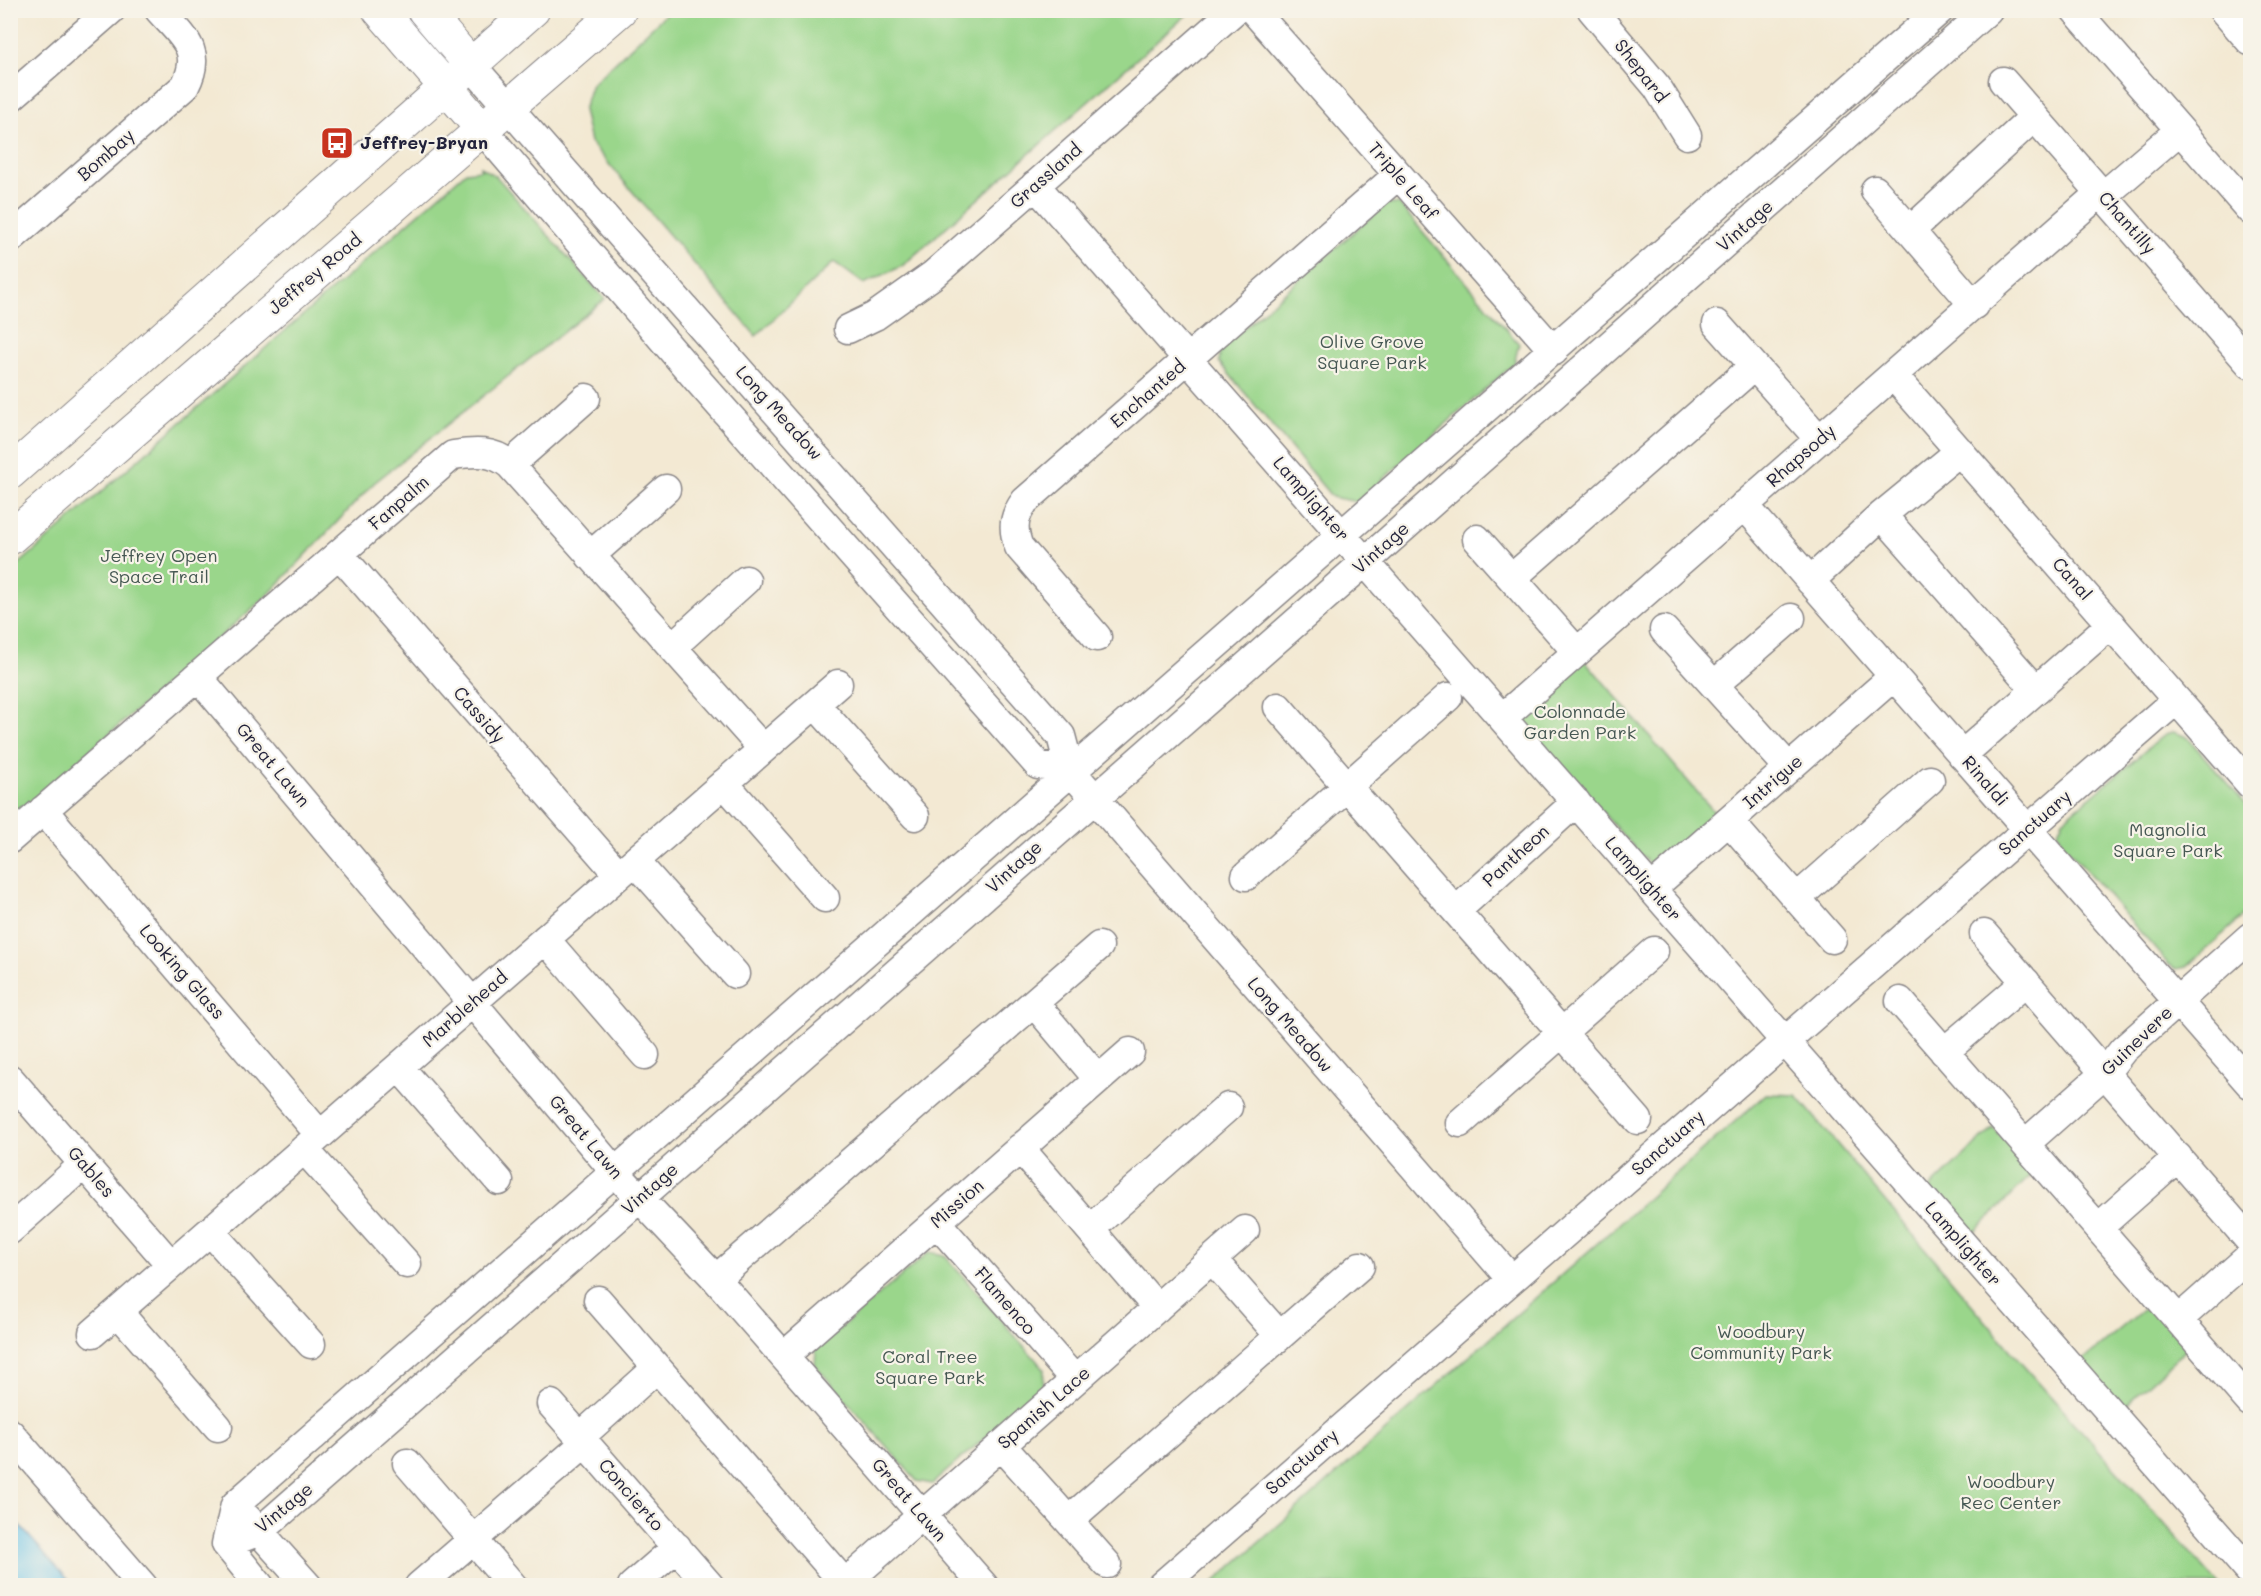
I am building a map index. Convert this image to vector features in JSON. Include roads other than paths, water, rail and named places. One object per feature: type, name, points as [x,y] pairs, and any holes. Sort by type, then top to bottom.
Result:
[{"type":"main road","points":[[379,10],[483,129]]},
{"type":"main road","points":[[424,10],[471,65]]},
{"type":"main road","points":[[10,473],[533,10]]},
{"type":"main road","name":"Jeffrey Road","points":[[10,538],[620,10]]},
{"type":"street","points":[[10,98],[111,10]]},
{"type":"street","name":"Bombay","points":[[10,239],[185,86],[193,65],[188,43],[159,10]]},
{"type":"street","name":"Grassland","points":[[848,329],[910,292],[1235,10]]},
{"type":"street","name":"Triple Leaf","points":[[1253,10],[1554,351]]},
{"type":"street","name":"Shepard","points":[[1592,10],[1657,87],[1687,135]]},
{"type":"street","name":"Vintage","points":[[226,1544],[235,1505],[1070,770],[1554,351],[1940,10]]},
{"type":"street","name":"Vintage","points":[[226,1544],[260,1531],[1366,561],[1988,10]]},
{"type":"street","points":[[2075,10],[2250,210]]},
{"type":"street","points":[[2223,10],[2250,41]]},
{"type":"street","name":"Long Meadow","points":[[471,65],[1061,736],[1070,770],[1511,1278]]},
{"type":"street","name":"Chantilly","points":[[2002,81],[2250,364]]},
{"type":"street","points":[[1910,231],[2034,117]]},
{"type":"street","points":[[483,129],[709,393],[1038,765],[1070,770]]},
{"type":"street","name":"Rhapsody","points":[[1502,718],[1974,304],[2180,130]]},
{"type":"street","name":"Enchanted","points":[[1097,637],[1019,547],[1014,535],[1014,522],[1024,501],[1398,175]]},
{"type":"street","name":"Lamplighter","points":[[1035,185],[2250,1572]]},
{"type":"street","points":[[1875,190],[1974,304]]},
{"type":"street","points":[[1717,324],[1819,439]]},
{"type":"street","points":[[1512,578],[1754,366]]},
{"type":"street","name":"Canal","points":[[1893,375],[2250,784]]},
{"type":"street","points":[[510,465],[586,398]]},
{"type":"street","name":"Fanpalm","points":[[10,839],[199,678],[453,455],[479,451],[510,465],[763,749]]},
{"type":"street","points":[[1810,580],[1882,515],[1960,451]]},
{"type":"street","points":[[590,556],[666,489]]},
{"type":"street","name":"Rinaldi","points":[[1744,506],[2250,1084]]},
{"type":"street","points":[[1882,515],[2036,690]]},
{"type":"street","points":[[1477,539],[1577,652]]},
{"type":"street","name":"Cassidy","points":[[340,555],[627,868],[735,974]]},
{"type":"street","points":[[672,647],[746,580]]},
{"type":"street","points":[[1714,685],[1791,618]]},
{"type":"street","points":[[1962,755],[2111,624]]},
{"type":"street","points":[[1664,630],[1789,768]]},
{"type":"street","name":"Intrigue","points":[[1651,889],[1894,676]]},
{"type":"street","name":"Great Lawn","points":[[199,678],[615,1172],[716,1279],[984,1586]]},
{"type":"street","name":"Marblehead","points":[[93,1333],[838,684]]},
{"type":"street","points":[[1246,876],[1448,698]]},
{"type":"street","name":"Sanctuary","points":[[1161,1586],[1511,1278],[2176,700]]},
{"type":"street","points":[[815,704],[915,816]]},
{"type":"street","points":[[1278,707],[1638,1120]]},
{"type":"street","points":[[1797,898],[1930,780]]},
{"type":"street","points":[[724,783],[825,897]]},
{"type":"street","name":"Pantheon","points":[[1456,911],[1576,802]]},
{"type":"street","name":"Looking Glass","points":[[43,810],[312,1142],[407,1264]]},
{"type":"street","points":[[1729,821],[1832,939]]},
{"type":"street","points":[[1984,934],[2250,1241]]},
{"type":"street","name":"Guinevere","points":[[2025,1144],[2105,1073],[2123,1050],[2250,937]]},
{"type":"street","points":[[545,939],[645,1055]]},
{"type":"street","points":[[716,1279],[1099,946]]},
{"type":"street","points":[[1460,1123],[1654,951]]},
{"type":"street","points":[[1944,1052],[2026,982]]},
{"type":"street","points":[[1900,1001],[2250,1402]]},
{"type":"street","points":[[1034,1003],[1098,1079]]},
{"type":"street","name":"Mission","points":[[784,1356],[1130,1052]]},
{"type":"street","points":[[399,1067],[499,1181]]},
{"type":"street","name":"Gables","points":[[10,1079],[171,1265]]},
{"type":"street","points":[[1090,1229],[1228,1107]]},
{"type":"street","points":[[1020,1148],[1157,1308]]},
{"type":"street","points":[[2098,1228],[2178,1157]]},
{"type":"street","points":[[10,1230],[84,1164]]},
{"type":"street","name":"Flamenco","points":[[936,1222],[1075,1380]]},
{"type":"street","name":"Spanish Lace","points":[[844,1585],[1245,1230]]},
{"type":"street","points":[[210,1231],[310,1344]]},
{"type":"street","points":[[2178,1320],[2250,1256]]},
{"type":"street","points":[[1212,1259],[1279,1335]]},
{"type":"street","points":[[1069,1520],[1360,1266]]},
{"type":"street","points":[[598,1300],[844,1585]]},
{"type":"street","points":[[118,1312],[218,1426]]},
{"type":"street","points":[[420,1586],[583,1440],[657,1368]]},
{"type":"street","name":"Concierto","points":[[551,1404],[710,1586]]},
{"type":"street","points":[[10,1433],[144,1586]]},
{"type":"street","points":[[1001,1445],[1107,1564]]},
{"type":"street","points":[[407,1463],[513,1586]]},
{"type":"street","points":[[235,1505],[308,1586]]},
{"type":"street","points":[[226,1544],[260,1586]]},
{"type":"street","points":[[632,1586],[677,1547]]},
{"type":"water","points":[[11,1516],[73,1585],[11,1585]]},
{"type":"place","name":"Jeffrey-Bryan","points":[[337,143]]},
{"type":"park label","name":"Olive Grove Square Park","points":[[1372,352]]},
{"type":"park label","name":"Jeffrey Open Space Trail","points":[[159,566]]},
{"type":"park label","name":"Colonnade Garden Park","points":[[1580,722]]},
{"type":"park label","name":"Magnolia Square Park","points":[[2168,840]]},
{"type":"park label","name":"Woodbury Community Park","points":[[1761,1342]]},
{"type":"park label","name":"Coral Tree Square Park","points":[[930,1367]]},
{"type":"park label","name":"Woodbury Rec Center","points":[[2011,1492]]}]
